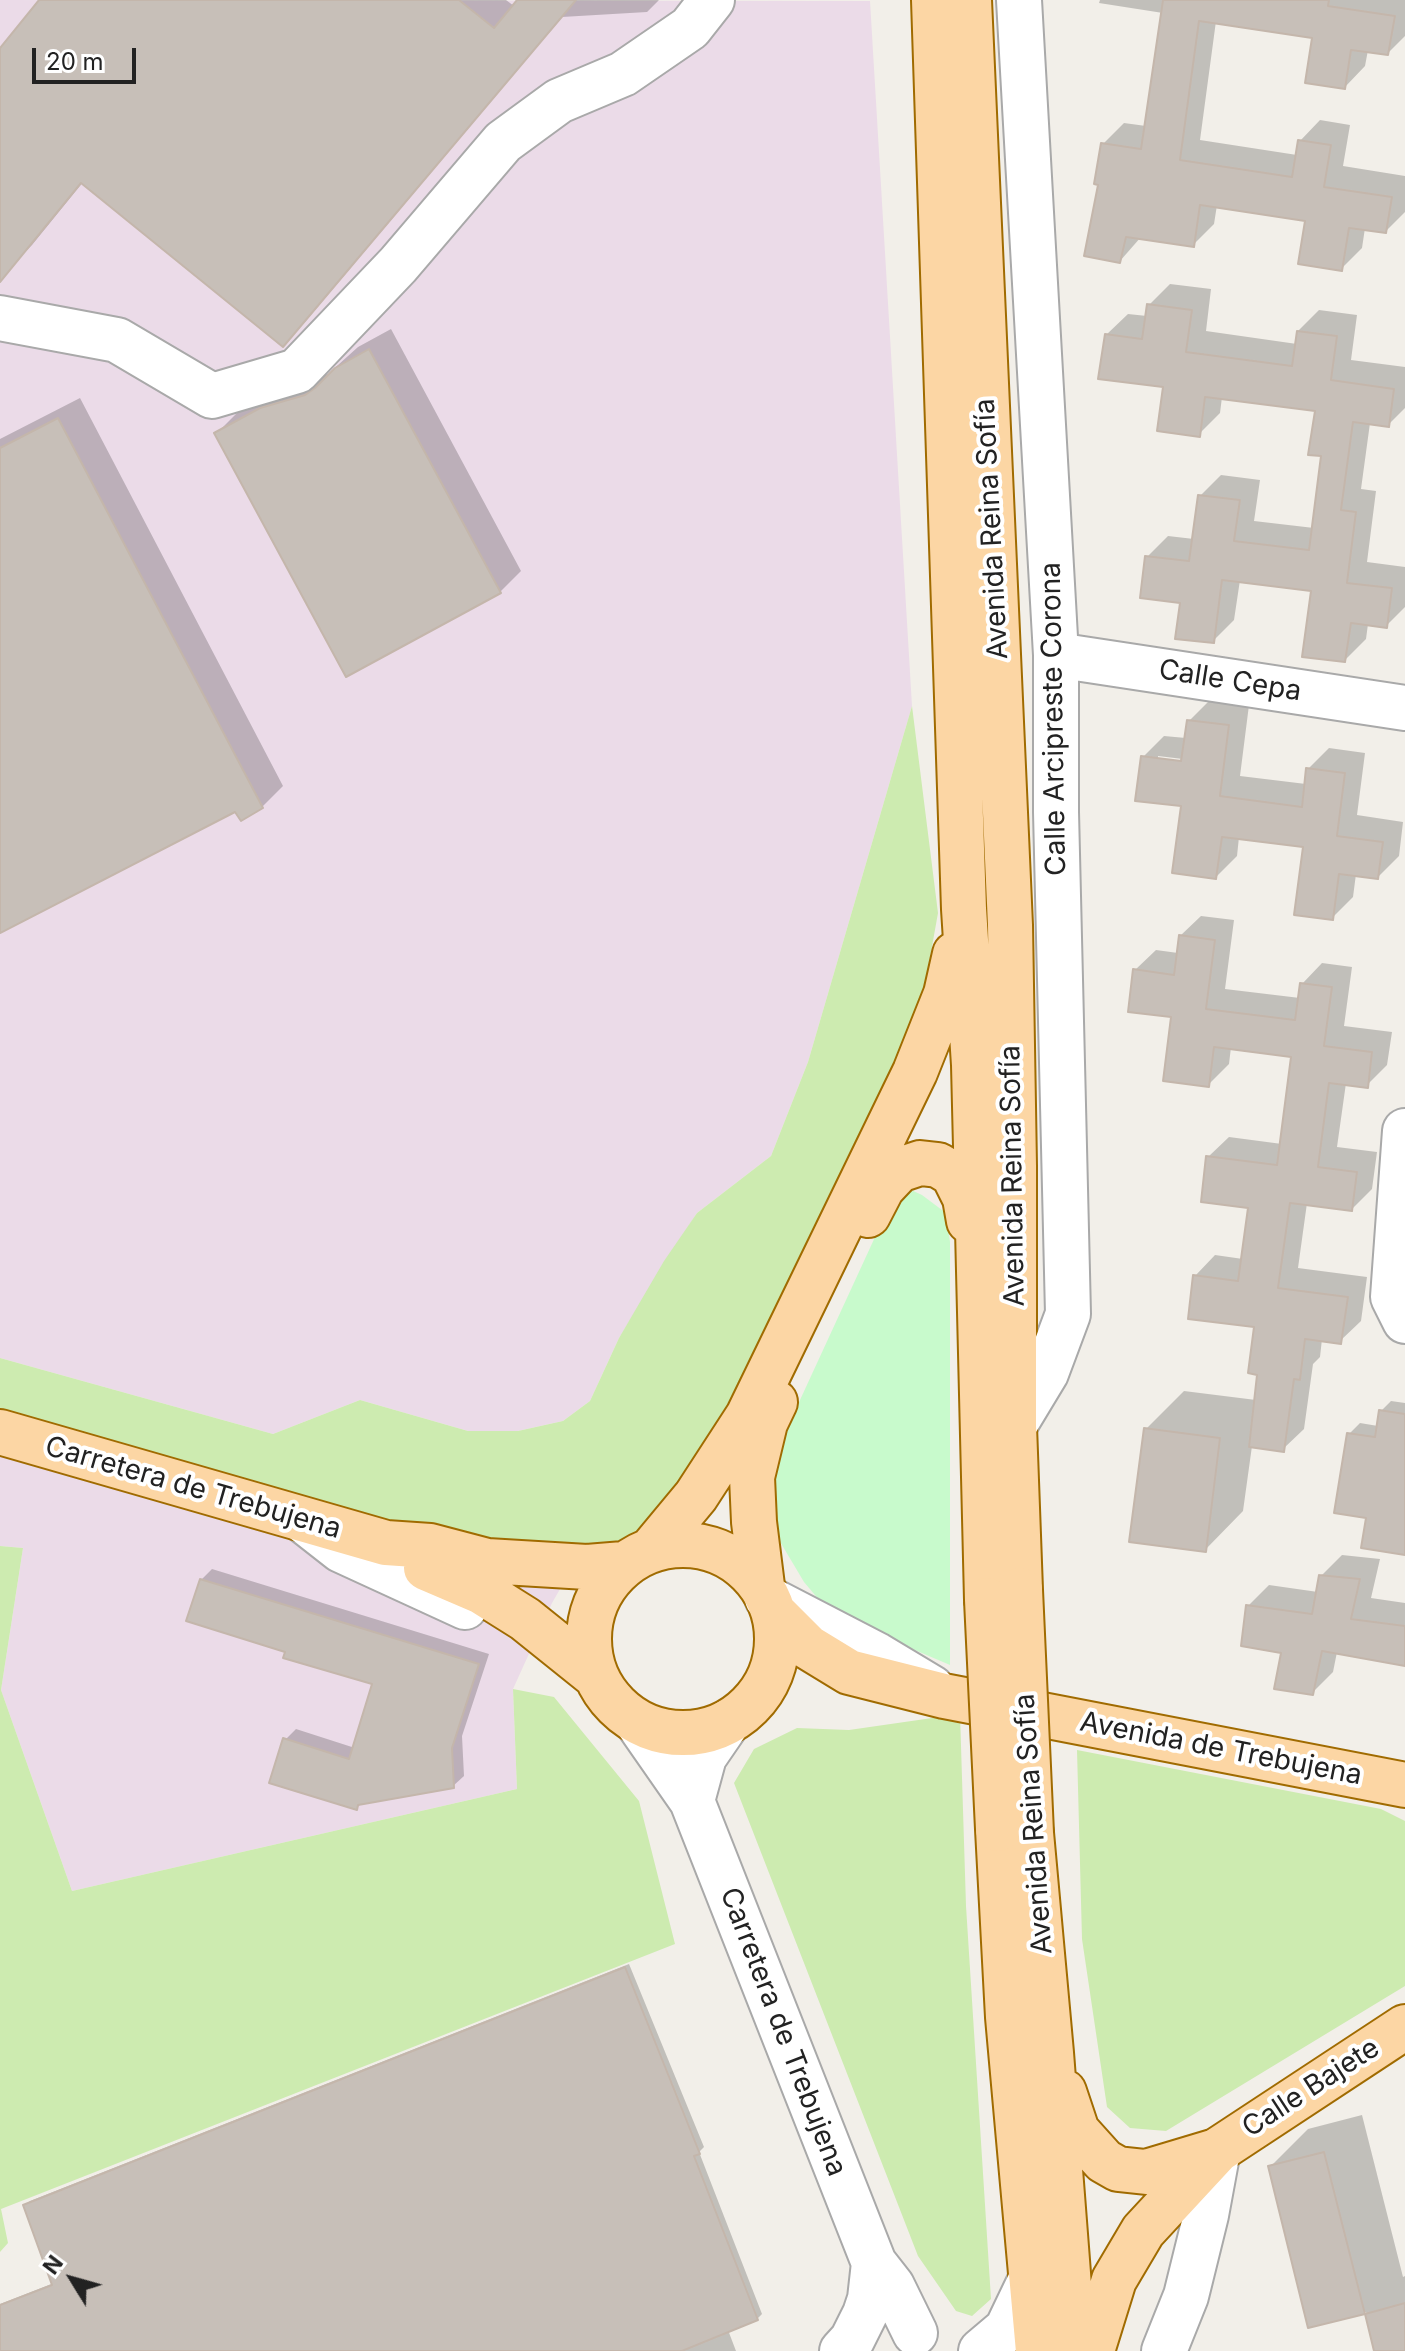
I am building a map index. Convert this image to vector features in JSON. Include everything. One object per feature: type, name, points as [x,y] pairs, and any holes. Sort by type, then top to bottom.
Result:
[{"type":"main road","name":"Avenida Reina Sofía","points":[[934,0],[964,909],[974,1065],[980,1274],[1004,1595],[1015,1831],[1008,2017],[1038,2351]]},
{"type":"main road","name":"Avenida Reina Sofía","points":[[969,0],[1010,925],[1014,1426],[1004,1595]]},
{"type":"main road","points":[[964,909],[946,994],[915,1072],[748,1416],[696,1496],[604,1587],[591,1615],[588,1646],[616,1701],[667,1732],[698,1732],[741,1712],[770,1676],[778,1645],[754,1522],[752,1477],[765,1423],[882,1188],[899,1170],[920,1163],[938,1165],[953,1174],[965,1198],[980,1274]]},
{"type":"main road","name":"Carretera de Trebujena","points":[[0,1432],[386,1543],[430,1546],[487,1561],[587,1567],[638,1556]]},
{"type":"main road","name":"Carretera de Trebujena","points":[[386,1543],[421,1566],[482,1592],[525,1619],[616,1701]]},
{"type":"main road","points":[[638,1556],[682,1544],[713,1548],[741,1563],[768,1599]]},
{"type":"main road","name":"Avenida de Trebujena","points":[[768,1599],[808,1647],[849,1672],[944,1696],[1405,1785]]},
{"type":"main road","name":"Avenida de Trebujena","points":[[741,1712],[800,1683],[849,1672]]},
{"type":"main road","name":"Avenida Reina Sofía","points":[[1015,1831],[1051,2053],[1074,2351]]},
{"type":"main road","name":"Calle Bajete","points":[[1218,2150],[1405,2027]]},
{"type":"main road","points":[[1051,2053],[1077,2131],[1104,2161],[1118,2169],[1146,2172],[1218,2150]]},
{"type":"main road","points":[[1092,2351],[1114,2280],[1143,2231],[1218,2150]]},
{"type":"street","points":[[0,318],[117,340],[212,396],[297,371],[398,265],[503,142],[559,101],[623,74],[690,28],[712,0]]},
{"type":"street","name":"Calle Arcipreste Corona","points":[[1014,1426],[1046,1373],[1068,1314],[1056,812],[1056,655],[1019,0]]},
{"type":"street","name":"Calle Cepa","points":[[1056,655],[1405,708]]},
{"type":"street","points":[[1405,1131],[1393,1297],[1405,1321]]},
{"type":"street","points":[[302,1519],[341,1550],[452,1600],[534,1643],[616,1701]]},
{"type":"street","points":[[768,1599],[877,1655],[944,1696]]},
{"type":"street","name":"Carretera de Trebujena","points":[[616,1701],[692,1801],[874,2263],[932,2346]]},
{"type":"street","points":[[692,1801],[704,1757],[741,1712]]},
{"type":"street","points":[[1164,2351],[1186,2296],[1218,2150]]},
{"type":"street","name":"Carretera de Trebujena","points":[[847,2345],[870,2299],[874,2263]]},
{"type":"street","points":[[981,2351],[1007,2329],[1031,2279]]},
{"type":"street","name":"Carretera de Trebujena","points":[[847,2345],[870,2330],[890,2326],[932,2346]]},
{"type":"shaded area","points":[[0,0],[870,1],[912,706],[808,1062],[771,1156],[697,1213],[619,1338],[590,1401],[563,1421],[518,1431],[468,1431],[360,1400],[273,1434],[0,1358]]},
{"type":"shaded area","points":[[0,1437],[571,1570],[552,1603],[513,1689],[517,1789],[72,1891],[1,1690],[23,1548],[0,1546]]},
{"type":"green space","points":[[912,706],[938,913],[912,1058],[693,1481],[634,1537],[571,1570],[0,1437],[0,1358],[273,1434],[360,1400],[468,1431],[518,1431],[563,1421],[590,1401],[619,1338],[664,1261],[697,1213],[771,1156],[808,1062]]},
{"type":"green space","points":[[909,1189],[946,1213],[950,1242],[950,1665],[868,1630],[825,1607],[804,1582],[779,1540],[772,1501],[771,1463],[893,1198]]},
{"type":"green space","points":[[0,1546],[23,1548],[1,1690],[72,1891],[517,1789],[513,1689],[554,1697],[639,1801],[675,1944],[1,2209],[8,2243],[0,2252]]},
{"type":"green space","points":[[960,1714],[966,1906],[991,2299],[972,2316],[956,2311],[918,2256],[734,1783],[754,1749],[797,1728],[849,1730]]},
{"type":"green space","points":[[1077,1750],[1381,1809],[1405,1821],[1405,1986],[1166,2131],[1130,2128],[1107,2107],[1082,1939]]},
{"type":"building","points":[[39,0],[459,0],[494,28],[517,0],[576,0],[283,347],[81,183],[0,282],[0,48]]},
{"type":"building","points":[[1163,0],[1329,0],[1328,6],[1395,16],[1388,55],[1351,50],[1345,89],[1305,83],[1312,38],[1199,21],[1180,160],[1292,177],[1298,140],[1331,145],[1324,187],[1392,197],[1386,233],[1349,228],[1342,271],[1298,264],[1305,221],[1200,205],[1194,247],[1126,237],[1120,263],[1084,256],[1098,185],[1094,184],[1101,143],[1141,149]]},
{"type":"building","points":[[1147,304],[1192,310],[1186,352],[1292,366],[1297,331],[1337,336],[1331,380],[1394,389],[1389,427],[1353,422],[1341,510],[1356,512],[1347,583],[1392,588],[1387,628],[1351,623],[1345,662],[1302,657],[1311,591],[1222,580],[1214,643],[1175,639],[1180,603],[1140,598],[1145,556],[1189,561],[1198,495],[1240,500],[1234,541],[1309,550],[1321,456],[1308,455],[1315,411],[1205,397],[1200,437],[1157,431],[1163,387],[1098,379],[1105,334],[1142,339]]},
{"type":"building","points":[[369,349],[501,593],[346,677],[214,433],[260,408],[305,395],[335,368]]},
{"type":"building","points":[[58,418],[263,808],[241,821],[235,812],[0,933],[0,448]]},
{"type":"building","points":[[1187,720],[1229,725],[1220,796],[1302,807],[1306,768],[1345,773],[1337,836],[1383,842],[1378,879],[1339,874],[1333,920],[1294,915],[1303,847],[1222,837],[1216,879],[1172,873],[1181,806],[1135,801],[1141,756],[1181,761]]},
{"type":"building","points":[[1179,935],[1215,940],[1206,1009],[1295,1020],[1300,983],[1332,987],[1324,1046],[1372,1052],[1368,1088],[1329,1083],[1318,1167],[1357,1172],[1352,1211],[1290,1203],[1278,1288],[1348,1297],[1341,1344],[1305,1339],[1300,1380],[1294,1379],[1284,1452],[1249,1447],[1257,1375],[1248,1373],[1254,1327],[1188,1319],[1193,1275],[1238,1281],[1248,1208],[1201,1202],[1206,1156],[1277,1165],[1291,1057],[1214,1047],[1209,1087],[1163,1081],[1171,1017],[1128,1012],[1133,969],[1174,975]]},
{"type":"building","points":[[1379,1410],[1405,1414],[1405,1555],[1361,1548],[1366,1518],[1334,1513],[1347,1433],[1375,1437]]},
{"type":"building","points":[[1144,1428],[1220,1438],[1206,1552],[1129,1542]]},
{"type":"building","points":[[1319,1575],[1360,1579],[1351,1619],[1405,1626],[1405,1666],[1322,1651],[1313,1695],[1274,1689],[1281,1653],[1241,1646],[1246,1605],[1312,1614]]},
{"type":"building","points":[[200,1579],[479,1664],[452,1748],[454,1788],[358,1805],[357,1810],[269,1783],[283,1738],[349,1759],[372,1684],[283,1658],[285,1652],[186,1621]]},
{"type":"building","points":[[625,1967],[700,2154],[694,2156],[758,2320],[682,2351],[0,2351],[0,2305],[52,2285],[23,2205]]},
{"type":"building","points":[[1324,2152],[1365,2314],[1308,2328],[1268,2166]]},
{"type":"building","points":[[1405,2303],[1405,2351],[1374,2351],[1365,2314]]}]
